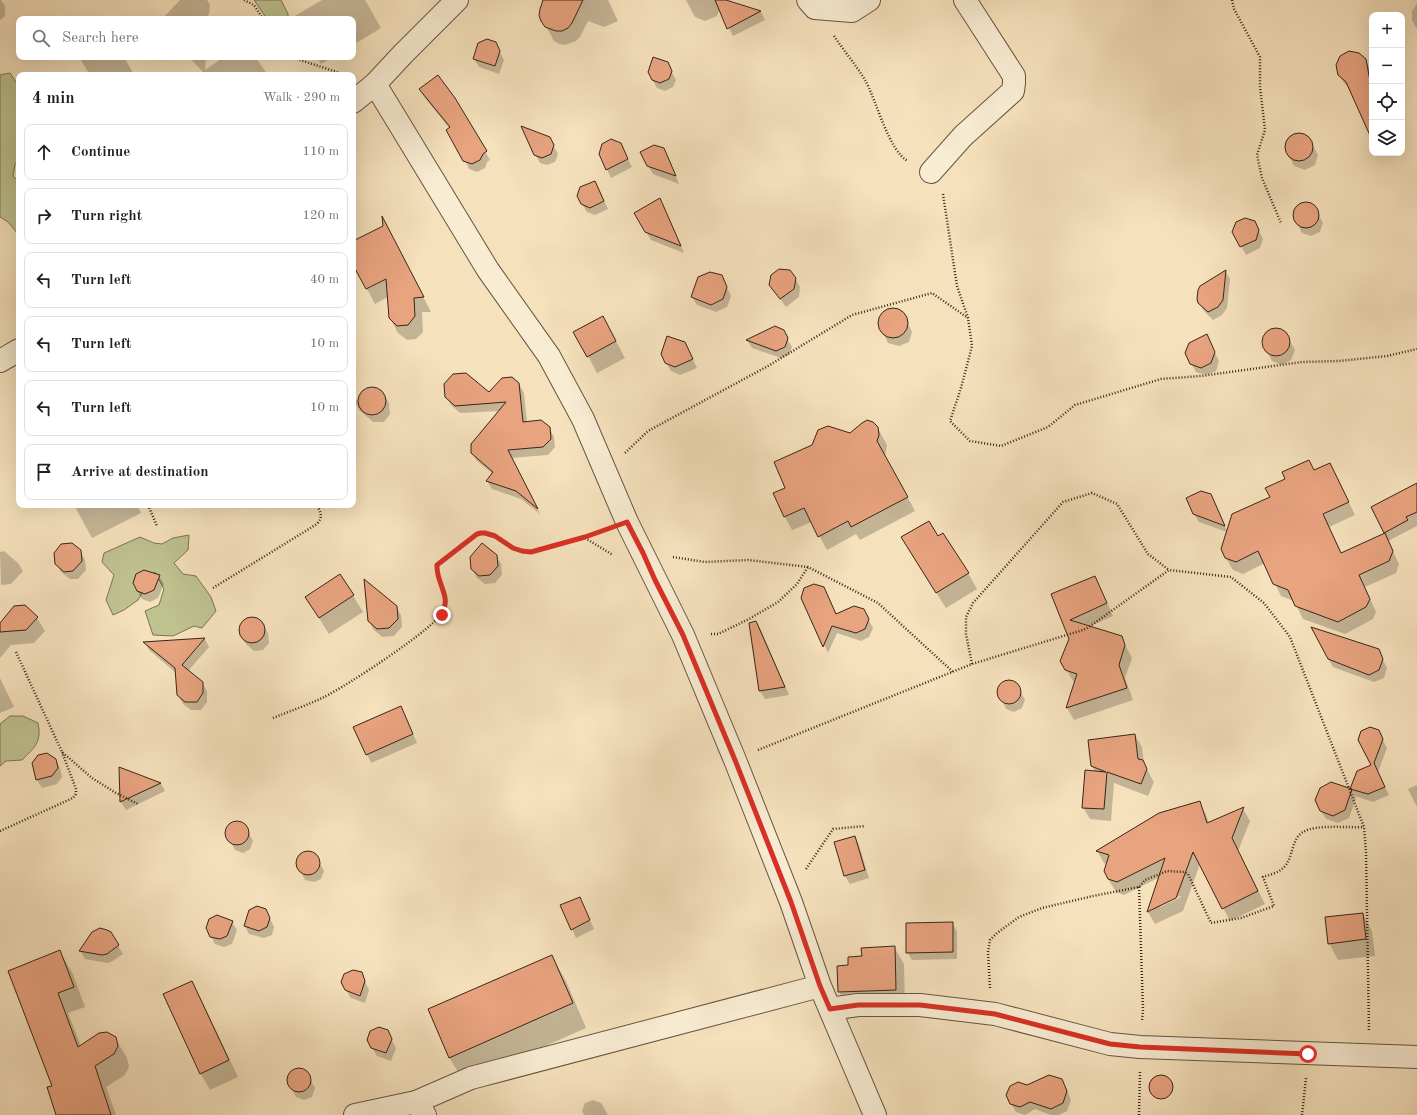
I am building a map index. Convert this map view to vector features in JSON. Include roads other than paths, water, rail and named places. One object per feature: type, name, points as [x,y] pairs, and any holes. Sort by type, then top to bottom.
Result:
[{"type":"street","points":[[356,100],[375,84],[457,0]]},
{"type":"street","points":[[811,4],[852,11],[869,0]]},
{"type":"street","points":[[930,172],[964,136],[1013,91],[1014,76],[965,0]]},
{"type":"street","points":[[375,84],[488,270],[549,356],[583,419],[627,522],[683,635],[735,760],[791,902],[820,986],[875,1115]]},
{"type":"street","points":[[0,361],[16,352]]},
{"type":"street","points":[[355,1115],[420,1108],[471,1078],[820,986]]},
{"type":"street","points":[[830,1009],[858,1005],[920,1005],[995,1014],[1110,1044],[1140,1047],[1417,1057]]}]
